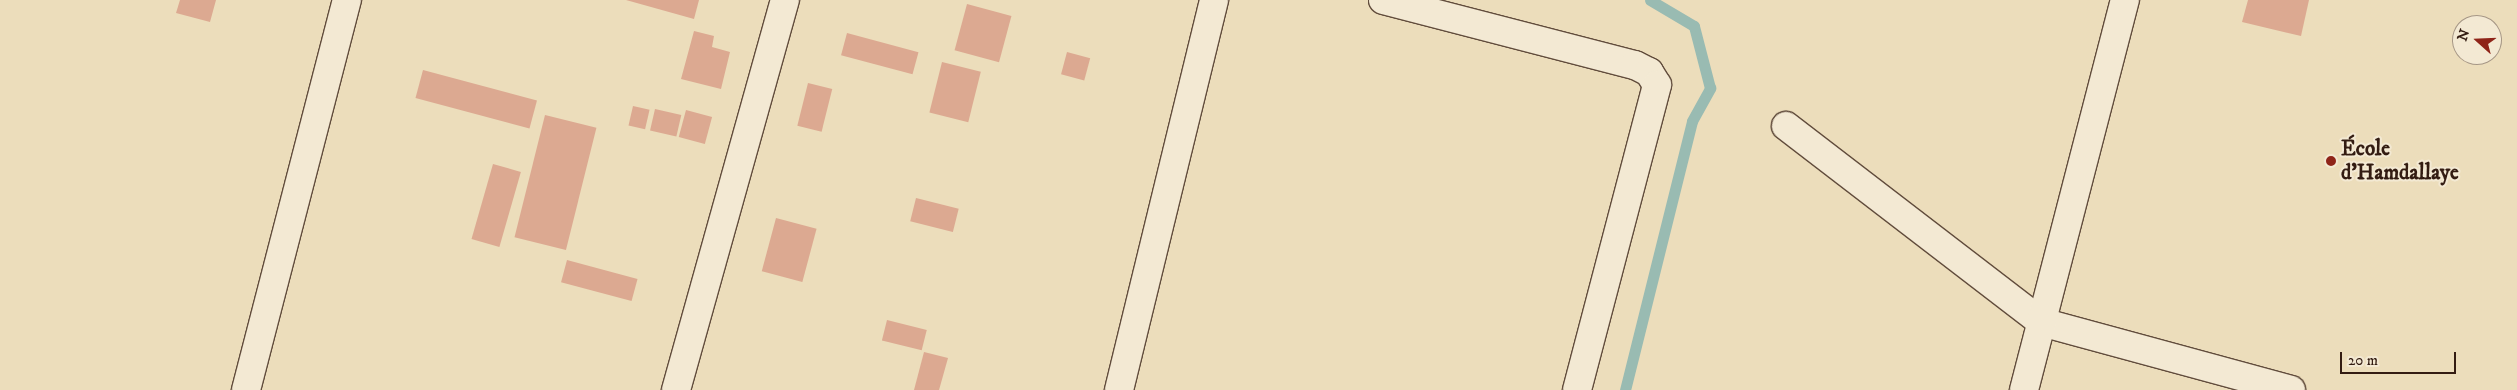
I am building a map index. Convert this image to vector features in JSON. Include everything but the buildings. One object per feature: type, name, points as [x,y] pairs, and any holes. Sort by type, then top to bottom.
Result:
[{"type":"street","points":[[246,390],[347,0]]},
{"type":"street","points":[[676,390],[785,0]]},
{"type":"street","points":[[1119,390],[1214,0]]},
{"type":"street","points":[[1383,0],[1635,65],[1649,72],[1657,85],[1577,390]]},
{"type":"street","points":[[2024,390],[2125,0]]},
{"type":"street","points":[[1786,126],[2041,322],[2291,390]]},
{"type":"waterway","points":[[1625,390],[1692,121],[1710,88],[1694,26],[1650,0]]},
{"type":"place","name":"École d'Hamdallaye","points":[[2331,161]]}]
